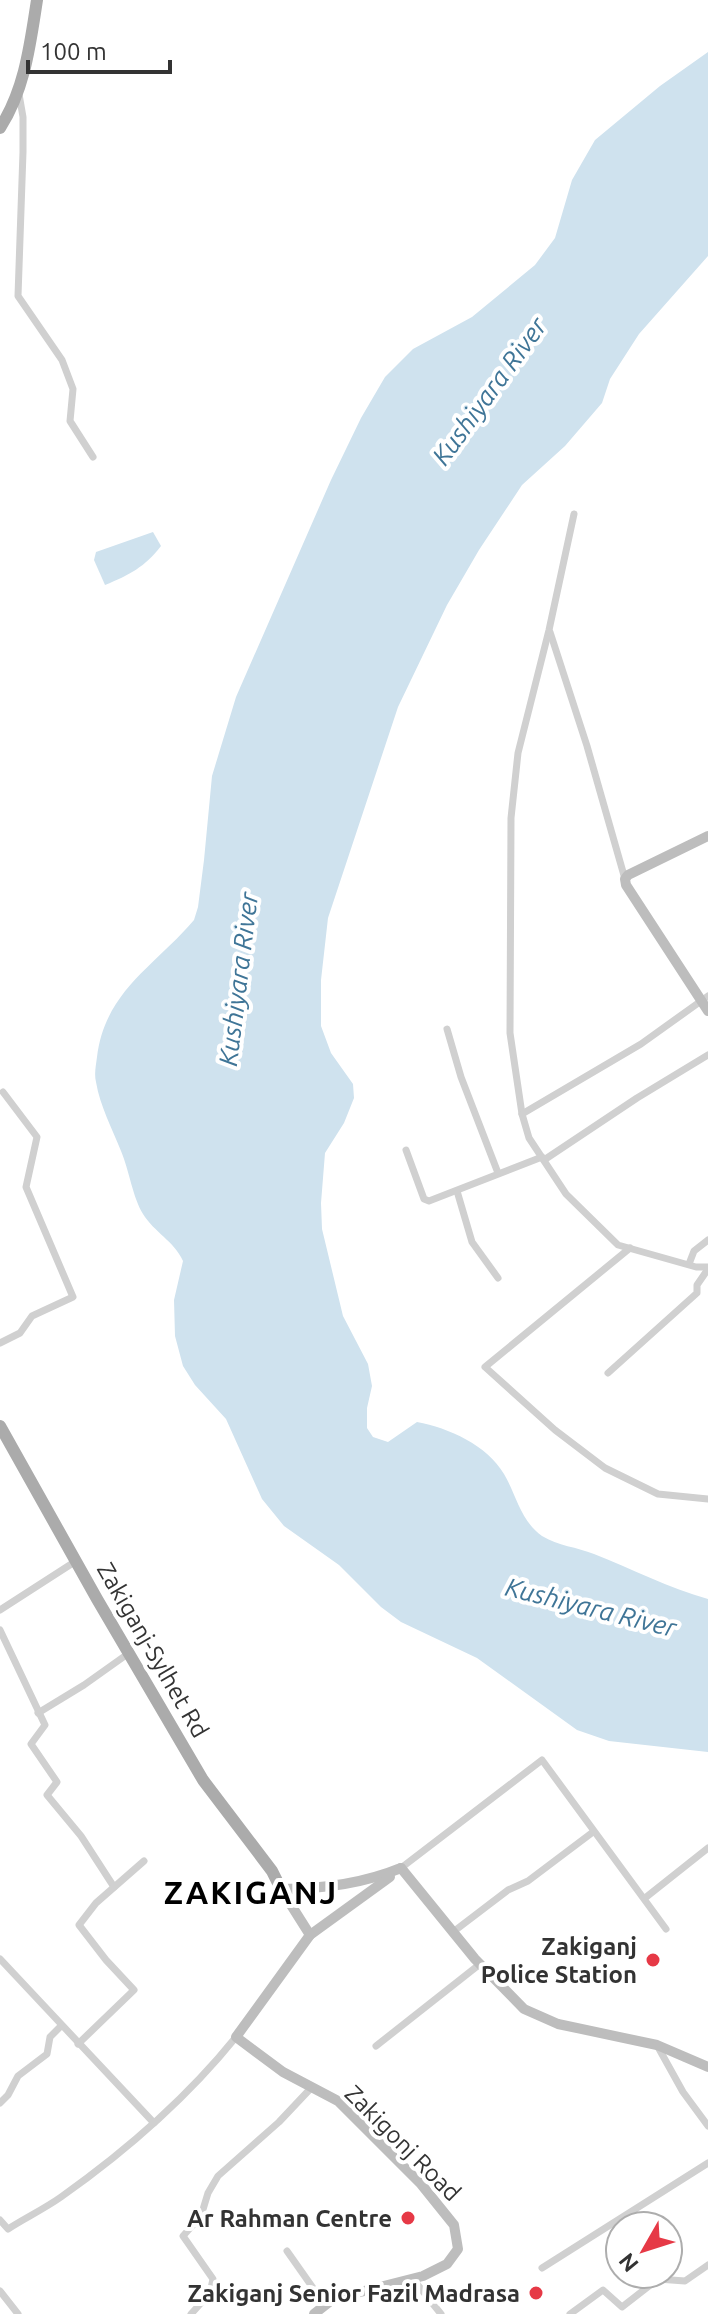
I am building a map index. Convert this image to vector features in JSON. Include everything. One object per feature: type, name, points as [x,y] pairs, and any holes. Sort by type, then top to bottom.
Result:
[{"type":"main road","points":[[0,128],[19,92],[37,0]]},
{"type":"main road","name":"Zakiganj-Sylhet Rd","points":[[0,1426],[203,1780],[272,1871],[281,1889]]},
{"type":"street","points":[[19,92],[23,152],[18,296],[62,360],[73,389],[70,421],[93,457]]},
{"type":"street","points":[[574,514],[518,753],[511,818],[510,1033],[522,1114],[529,1138],[566,1194],[618,1245],[708,1268],[697,1285],[697,1293],[608,1373]]},
{"type":"street","points":[[522,1114],[706,1003],[626,885],[587,746],[549,630]]},
{"type":"street","points":[[625,879],[708,836]]},
{"type":"street","points":[[447,1029],[461,1077],[498,1173]]},
{"type":"street","points":[[406,1150],[424,1199],[429,1201],[543,1158],[708,1055]]},
{"type":"street","points":[[0,1343],[20,1333],[32,1316],[73,1297],[26,1187],[37,1137],[3,1092]]},
{"type":"street","points":[[457,1191],[472,1242],[498,1278]]},
{"type":"street","points":[[689,1264],[694,1251],[708,1240]]},
{"type":"street","points":[[630,1248],[485,1367],[555,1430],[605,1468],[658,1494],[705,1498],[708,1489]]},
{"type":"street","points":[[0,1610],[76,1561]]},
{"type":"street","points":[[0,1630],[45,1725],[31,1744],[57,1782],[47,1795],[81,1836],[114,1887]]},
{"type":"street","points":[[38,1713],[129,1653]]},
{"type":"street","points":[[0,2220],[8,2229],[58,2199],[154,2123],[207,2073],[310,1935],[542,1760],[666,1929]]},
{"type":"street","points":[[453,1932],[593,1832]]},
{"type":"street","points":[[645,1898],[708,1848]]},
{"type":"street","points":[[78,2044],[134,1990],[79,1925],[96,1903],[144,1861]]},
{"type":"street","points":[[281,1889],[308,1889],[359,1882],[401,1868]]},
{"type":"street","points":[[401,1868],[480,1964],[524,2009],[558,2024],[657,2045],[708,2067]]},
{"type":"street","points":[[281,1889],[310,1935]]},
{"type":"street","points":[[0,1959],[154,2123]]},
{"type":"street","points":[[376,2046],[480,1964]]},
{"type":"street","points":[[0,2103],[18,2076],[47,2054],[50,2037],[61,2026]]},
{"type":"street","name":"Zakigonj Road","points":[[236,2037],[283,2072],[338,2101],[421,2184],[454,2225],[458,2249],[447,2264],[413,2279],[333,2299],[314,2314]]},
{"type":"street","points":[[657,2045],[683,2092],[708,2126]]},
{"type":"street","points":[[191,2314],[210,2293],[213,2279],[183,2236],[201,2216],[208,2193],[218,2176],[279,2122],[312,2087]]},
{"type":"street","points":[[542,2268],[708,2163]]},
{"type":"street","points":[[287,2251],[325,2305]]},
{"type":"street","points":[[570,2314],[603,2290],[622,2307],[658,2279],[685,2281],[708,2265]]},
{"type":"street","points":[[413,2279],[441,2314]]},
{"type":"street","points":[[0,2291],[18,2314]]},
{"type":"water","name":"Kushiyara River","points":[[708,52],[708,256],[639,334],[610,379],[602,403],[565,446],[522,485],[447,605],[398,707],[328,918],[321,980],[321,1026],[331,1053],[353,1084],[354,1098],[344,1123],[325,1153],[321,1203],[322,1229],[343,1316],[368,1364],[372,1386],[367,1428],[373,1437],[388,1442],[417,1422],[454,1433],[477,1446],[497,1464],[524,1515],[542,1536],[708,1599],[708,1752],[609,1741],[577,1730],[477,1658],[401,1622],[381,1607],[339,1565],[284,1526],[262,1499],[226,1419],[195,1385],[183,1366],[175,1336],[174,1300],[183,1261],[140,1207],[100,1100],[95,1076],[102,1034],[110,1014],[134,981],[194,920],[204,860],[212,776],[236,697],[331,480],[385,377],[413,349],[472,317],[535,265],[555,238],[572,180],[595,140],[660,86]]},
{"type":"water","points":[[153,532],[161,546],[149,560],[105,585],[94,560],[96,552]]},
{"type":"place","name":"Zakiganj Police Station","points":[[653,1960]]},
{"type":"place","name":"Ar Rahman Centre","points":[[408,2218]]},
{"type":"place","name":"Zakiganj Senior Fazil Madrasa","points":[[536,2293]]},
{"type":"district","name":"ZAKIGANJ","points":[[251,1892]]}]
